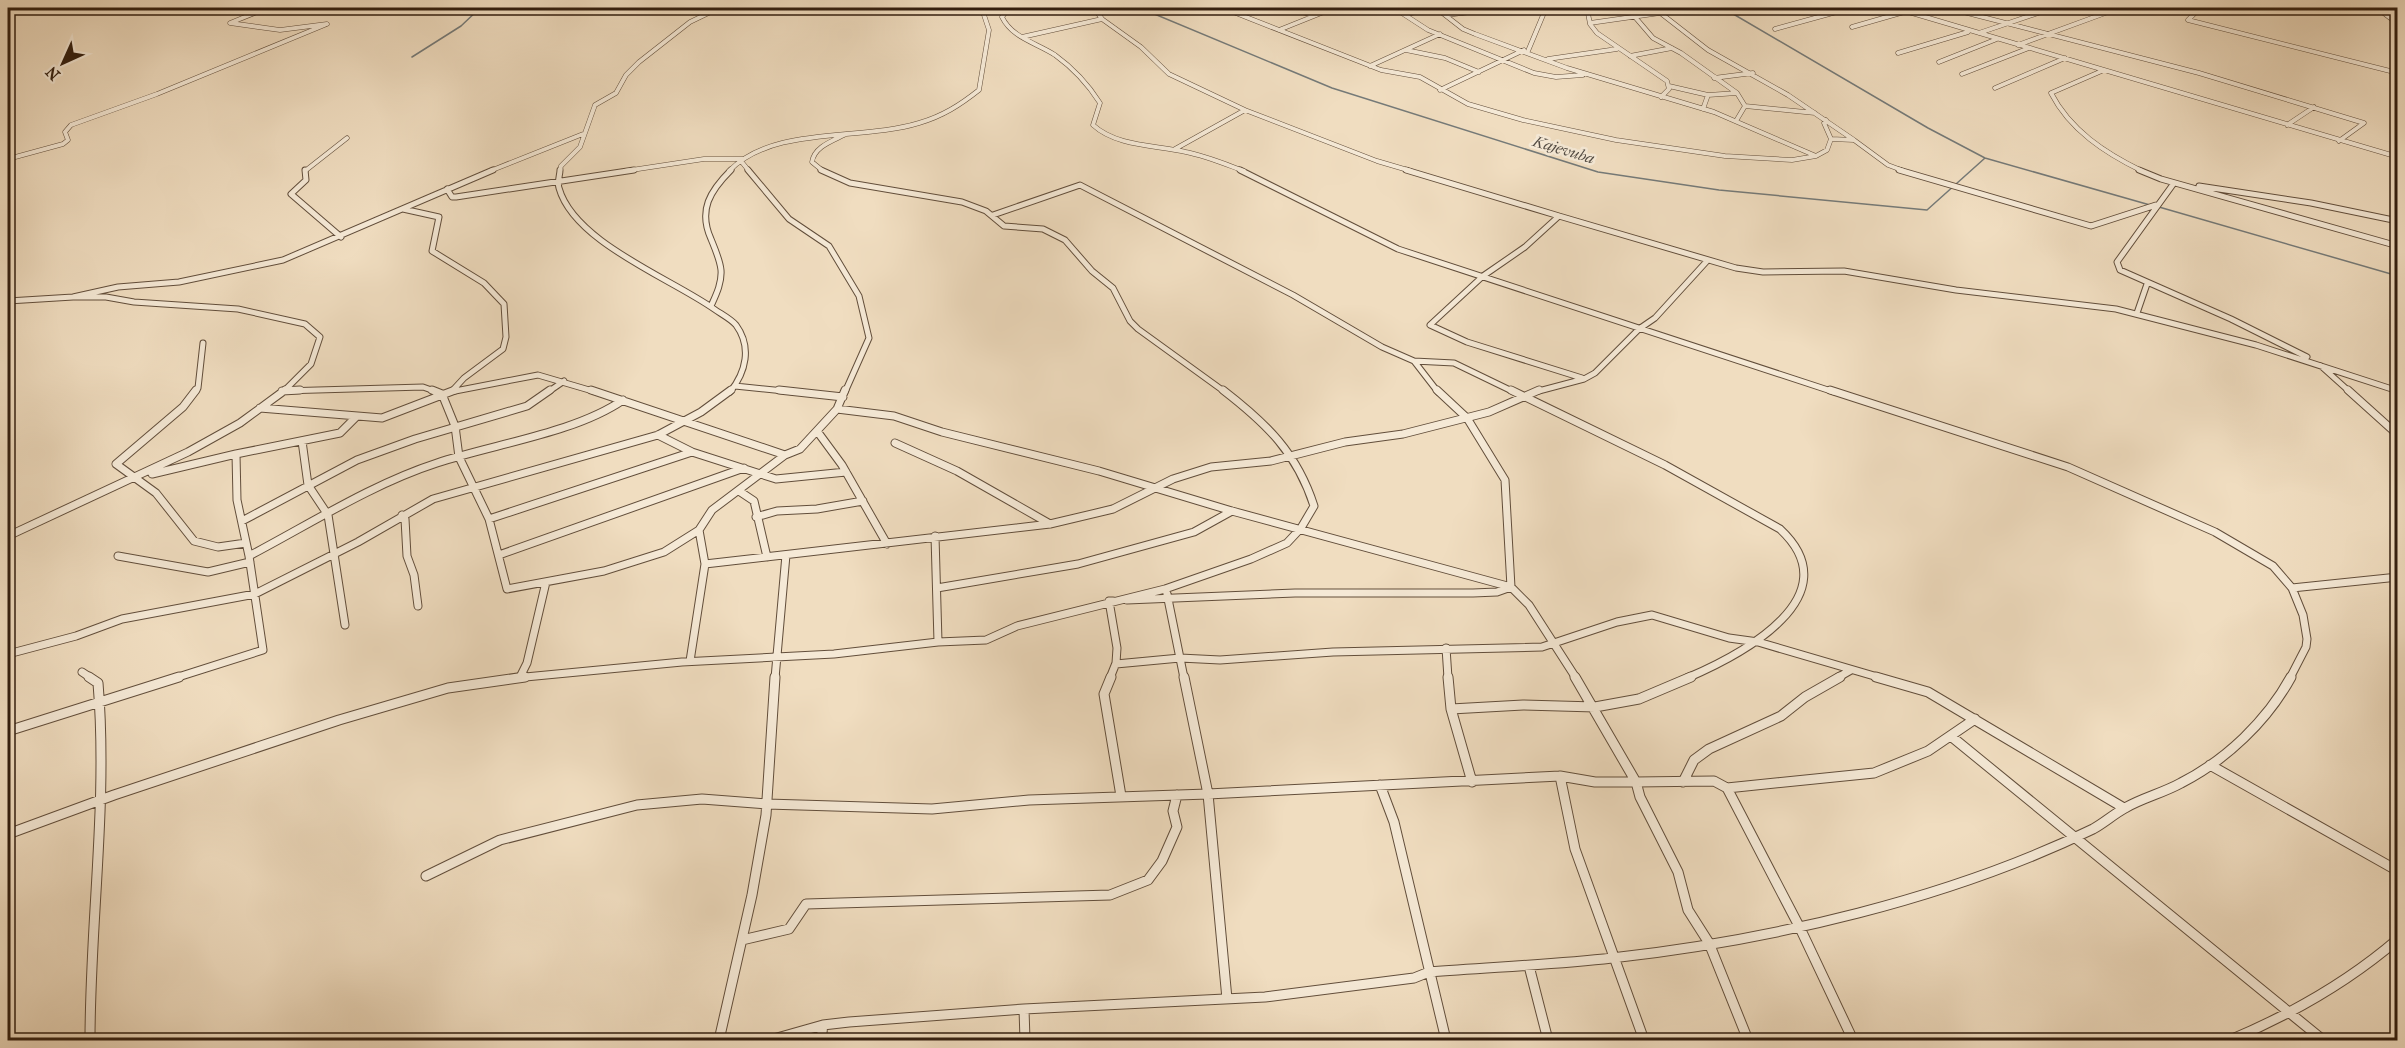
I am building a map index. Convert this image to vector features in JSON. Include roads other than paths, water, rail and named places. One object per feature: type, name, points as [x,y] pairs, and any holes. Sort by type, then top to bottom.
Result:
[{"type":"street","points":[[8,159],[63,144],[68,140],[65,132],[71,125],[157,94],[327,24],[311,24],[280,30],[230,23],[267,8]]},
{"type":"street","points":[[8,654],[76,636],[122,619],[255,594],[333,555],[434,499],[658,435],[711,406],[735,386],[746,361],[744,342],[735,324],[711,306],[603,244],[568,207],[558,186],[561,166],[580,147],[595,105],[616,93],[622,86],[626,75],[639,62],[698,16],[719,8]]},
{"type":"street","points":[[770,1041],[823,1024],[1227,999],[1362,985],[1414,978],[1429,972],[1613,958],[1800,928],[1954,886],[2076,837],[2095,828],[2124,808],[2181,783],[2210,765],[2236,744],[2277,703],[2302,656],[2307,639],[2303,615],[2292,588],[2273,566],[2244,547],[2068,467],[1639,329],[1383,243],[1254,174],[1175,148],[1120,138],[1095,128],[1093,125],[1101,108],[1097,98],[1058,57],[1006,26],[1002,16],[1005,13],[979,8]]},
{"type":"street","points":[[711,306],[717,295],[723,269],[702,217],[703,207],[723,175],[744,160],[782,143],[935,120],[951,113],[979,90],[989,30],[979,8]]},
{"type":"street","points":[[1116,8],[1097,12],[1102,19],[1142,47],[1169,74],[1209,96],[1377,161],[1707,261],[1763,272],[1844,272],[1956,290],[2086,304],[2137,313],[2318,363],[2397,391]]},
{"type":"street","points":[[1223,8],[1370,66],[1420,77],[1440,90],[1484,110],[1616,140],[1725,156],[1778,160],[1816,156],[1827,150],[1831,139],[1824,123],[1826,120]]},
{"type":"street","points":[[1288,8],[1312,15]]},
{"type":"street","points":[[1279,30],[1334,8]]},
{"type":"street","points":[[1394,8],[1407,14],[1420,25],[1501,60],[1545,76],[1588,75]]},
{"type":"street","points":[[1407,14],[1436,8],[1451,8]]},
{"type":"street","points":[[1436,8],[1468,31],[1588,75],[1703,109],[1816,156]]},
{"type":"street","points":[[1446,15],[1504,8]]},
{"type":"street","points":[[1440,90],[1501,60],[1526,51],[1546,8]]},
{"type":"street","points":[[1587,8],[1590,23],[1597,33],[1617,49],[1664,78],[1669,86],[1708,94],[1737,93]]},
{"type":"street","points":[[1654,8],[1708,50],[1753,73],[1826,120],[1888,165],[1900,170],[2091,225],[2156,206]]},
{"type":"street","points":[[1774,29],[1851,8]]},
{"type":"street","points":[[1895,8],[2397,157]]},
{"type":"street","points":[[1852,27],[1918,8]]},
{"type":"street","points":[[1948,8],[2199,73],[2364,123],[2339,141]]},
{"type":"street","points":[[1978,33],[2053,8]]},
{"type":"street","points":[[2018,45],[2119,8]]},
{"type":"street","points":[[2200,8],[2188,20],[2397,73]]},
{"type":"street","points":[[2377,8],[2397,24]]},
{"type":"street","points":[[2390,8],[2397,10]]},
{"type":"street","points":[[1590,23],[1660,13]]},
{"type":"street","points":[[1635,17],[1653,38],[1672,48],[1737,93],[1745,106]]},
{"type":"street","points":[[1022,37],[1102,19]]},
{"type":"street","points":[[1898,52],[1970,31]]},
{"type":"street","points":[[1370,66],[1440,34]]},
{"type":"street","points":[[1939,62],[1997,39]]},
{"type":"street","points":[[1629,56],[1672,48]]},
{"type":"street","points":[[1962,74],[2029,48]]},
{"type":"street","points":[[1548,59],[1617,49]]},
{"type":"street","points":[[1406,50],[1445,58],[1479,72]]},
{"type":"street","points":[[1995,88],[2065,58]]},
{"type":"street","points":[[2104,70],[2051,93],[2075,126],[2112,156],[2140,172],[2174,183],[2397,246]]},
{"type":"street","points":[[1714,78],[1753,73]]},
{"type":"street","points":[[1661,97],[1667,93],[1669,86]]},
{"type":"street","points":[[1703,109],[1708,94]]},
{"type":"street","points":[[1745,106],[1815,113]]},
{"type":"street","points":[[1736,121],[1745,106]]},
{"type":"street","points":[[2288,125],[2314,107]]},
{"type":"street","points":[[1175,148],[1245,110]]},
{"type":"street","points":[[73,297],[118,287],[179,282],[283,260],[341,237],[447,189],[583,134]]},
{"type":"street","points":[[8,834],[103,799],[339,720],[448,688],[520,677],[690,662],[777,658],[938,642],[986,640],[1017,626],[1109,601],[1166,589],[1222,571],[1287,543],[1301,528],[1314,506],[1305,475],[1294,456],[1245,408],[1138,329],[1130,321],[1113,288],[1092,271],[1065,240],[1043,230],[1004,226],[993,215],[952,200],[864,185],[823,173],[812,162],[813,155],[844,135]]},
{"type":"street","points":[[341,237],[291,194],[306,180],[305,170],[347,138]]},
{"type":"street","points":[[1831,139],[1854,140]]},
{"type":"street","points":[[447,189],[452,197],[704,159],[744,160]]},
{"type":"street","points":[[282,391],[423,387],[442,394],[455,426],[459,457],[467,476],[476,488],[489,519],[507,589],[604,571],[664,552],[699,530],[712,510],[785,455],[800,449],[837,409],[869,338],[859,296],[829,246],[789,219],[744,160]]},
{"type":"street","points":[[2174,183],[2117,262],[2123,272],[2231,319],[2318,363],[2397,435]]},
{"type":"street","points":[[2174,183],[2311,203],[2397,220]]},
{"type":"street","points":[[993,215],[1080,185],[1293,295],[1382,347],[1414,361],[1454,363],[1720,494],[1789,535],[1802,555],[1806,570],[1798,600],[1758,642],[1692,676],[1639,699],[1595,707],[1523,705],[1451,710]]},
{"type":"street","points":[[404,209],[439,217],[432,251],[484,283],[504,304],[506,343],[502,352],[478,368],[452,391]]},
{"type":"street","points":[[1559,216],[1525,248],[1483,276],[1430,325],[1515,357],[1546,364],[1584,379]]},
{"type":"street","points":[[705,564],[887,544],[934,536],[985,534],[1050,524],[1113,509],[1186,474],[1211,467],[1294,456],[1345,442],[1403,434],[1467,418],[1526,398],[1565,381],[1584,379],[1595,373],[1639,329],[1654,318],[1707,261]]},
{"type":"street","points":[[2137,313],[2145,296],[2147,284]]},
{"type":"street","points":[[8,301],[106,297],[134,302],[238,309],[305,324],[320,337],[322,347],[300,378],[260,408],[197,448],[138,478],[8,536]]},
{"type":"street","points":[[203,343],[198,388],[183,407],[116,464],[121,470],[138,478],[169,505],[194,541],[218,547],[246,543]]},
{"type":"street","points":[[1414,361],[1437,391],[1467,418],[1505,480],[1511,587]]},
{"type":"street","points":[[260,408],[356,417],[391,417],[452,391],[532,375],[564,381],[785,455]]},
{"type":"street","points":[[242,521],[357,460],[455,426],[527,406],[564,381]]},
{"type":"street","points":[[735,386],[843,397]]},
{"type":"street","points":[[118,556],[158,561],[178,568],[208,572],[249,559],[388,483],[459,457],[584,420],[610,409],[623,400]]},
{"type":"street","points":[[837,409],[894,416],[942,432],[1099,471],[1232,511],[1511,587],[1529,605],[1595,707],[1636,782],[1640,797],[1678,872],[1688,910],[1709,943],[1748,1041]]},
{"type":"street","points":[[138,478],[236,454],[340,433],[356,417]]},
{"type":"street","points":[[817,431],[846,472],[887,544]]},
{"type":"street","points":[[658,435],[692,452],[776,479],[846,472]]},
{"type":"street","points":[[302,441],[308,485],[328,515],[345,625]]},
{"type":"street","points":[[895,443],[957,471],[1050,524]]},
{"type":"street","points":[[489,519],[692,452]]},
{"type":"street","points":[[8,731],[263,650],[237,500],[236,454]]},
{"type":"street","points":[[499,555],[744,468]]},
{"type":"street","points":[[739,491],[754,501],[767,557]]},
{"type":"street","points":[[756,517],[777,511],[817,509],[862,501]]},
{"type":"street","points":[[937,588],[1078,564],[1194,532],[1232,511]]},
{"type":"street","points":[[402,515],[405,519],[407,556],[414,575],[418,606]]},
{"type":"street","points":[[690,662],[705,564],[699,530]]},
{"type":"street","points":[[934,536],[938,642]]},
{"type":"street","points":[[719,1041],[742,940],[767,804],[786,555]]},
{"type":"street","points":[[2292,588],[2397,577]]},
{"type":"street","points":[[520,677],[527,663],[546,582]]},
{"type":"street","points":[[1109,601],[1294,593],[1473,593],[1497,592],[1511,587]]},
{"type":"street","points":[[1166,589],[1208,794],[1227,999]]},
{"type":"street","points":[[1109,601],[1116,640],[1116,664],[1107,679],[1104,694],[1121,796]]},
{"type":"street","points":[[1116,664],[1180,658],[1220,660],[1333,652],[1542,647],[1617,622],[1652,615],[1729,638],[1758,642],[1928,692],[2124,808]]},
{"type":"street","points":[[1446,648],[1451,710],[1472,782]]},
{"type":"street","points":[[1683,782],[1694,759],[1781,716],[1805,698],[1851,670]]},
{"type":"street","points":[[82,672],[98,683],[103,799],[89,991],[90,1041]]},
{"type":"street","points":[[426,876],[500,840],[637,806],[702,799],[767,804],[932,808],[1121,796],[1472,782],[1560,776],[1595,782],[1714,781],[1727,788],[1874,774],[1928,751],[1952,737],[1975,719]]},
{"type":"street","points":[[1952,737],[2323,1041]]},
{"type":"street","points":[[2210,765],[2397,871]]},
{"type":"street","points":[[1560,776],[1575,849],[1644,1041]]},
{"type":"street","points":[[1380,785],[1394,822],[1446,1041]]},
{"type":"street","points":[[1727,788],[1800,928],[1853,1041]]},
{"type":"street","points":[[742,940],[789,929],[806,904],[1110,895],[1148,880],[1162,861],[1177,827],[1173,811],[1178,795]]},
{"type":"street","points":[[2230,1041],[2292,1015],[2354,977],[2397,939]]},
{"type":"street","points":[[1529,966],[1548,1041]]},
{"type":"street","points":[[1024,1010],[1025,1041]]},
{"type":"street","points":[[821,1041],[823,1024]]},
{"type":"waterway","points":[[412,57],[461,26],[480,8]]},
{"type":"waterway","name":"Kajevuba","points":[[1140,8],[1332,88],[1598,172],[1719,190],[1927,210],[1985,158]]},
{"type":"waterway","points":[[1723,8],[1928,128],[1985,158]]},
{"type":"waterway","points":[[1985,158],[2150,205]]},
{"type":"waterway","points":[[2159,207],[2398,276]]}]
